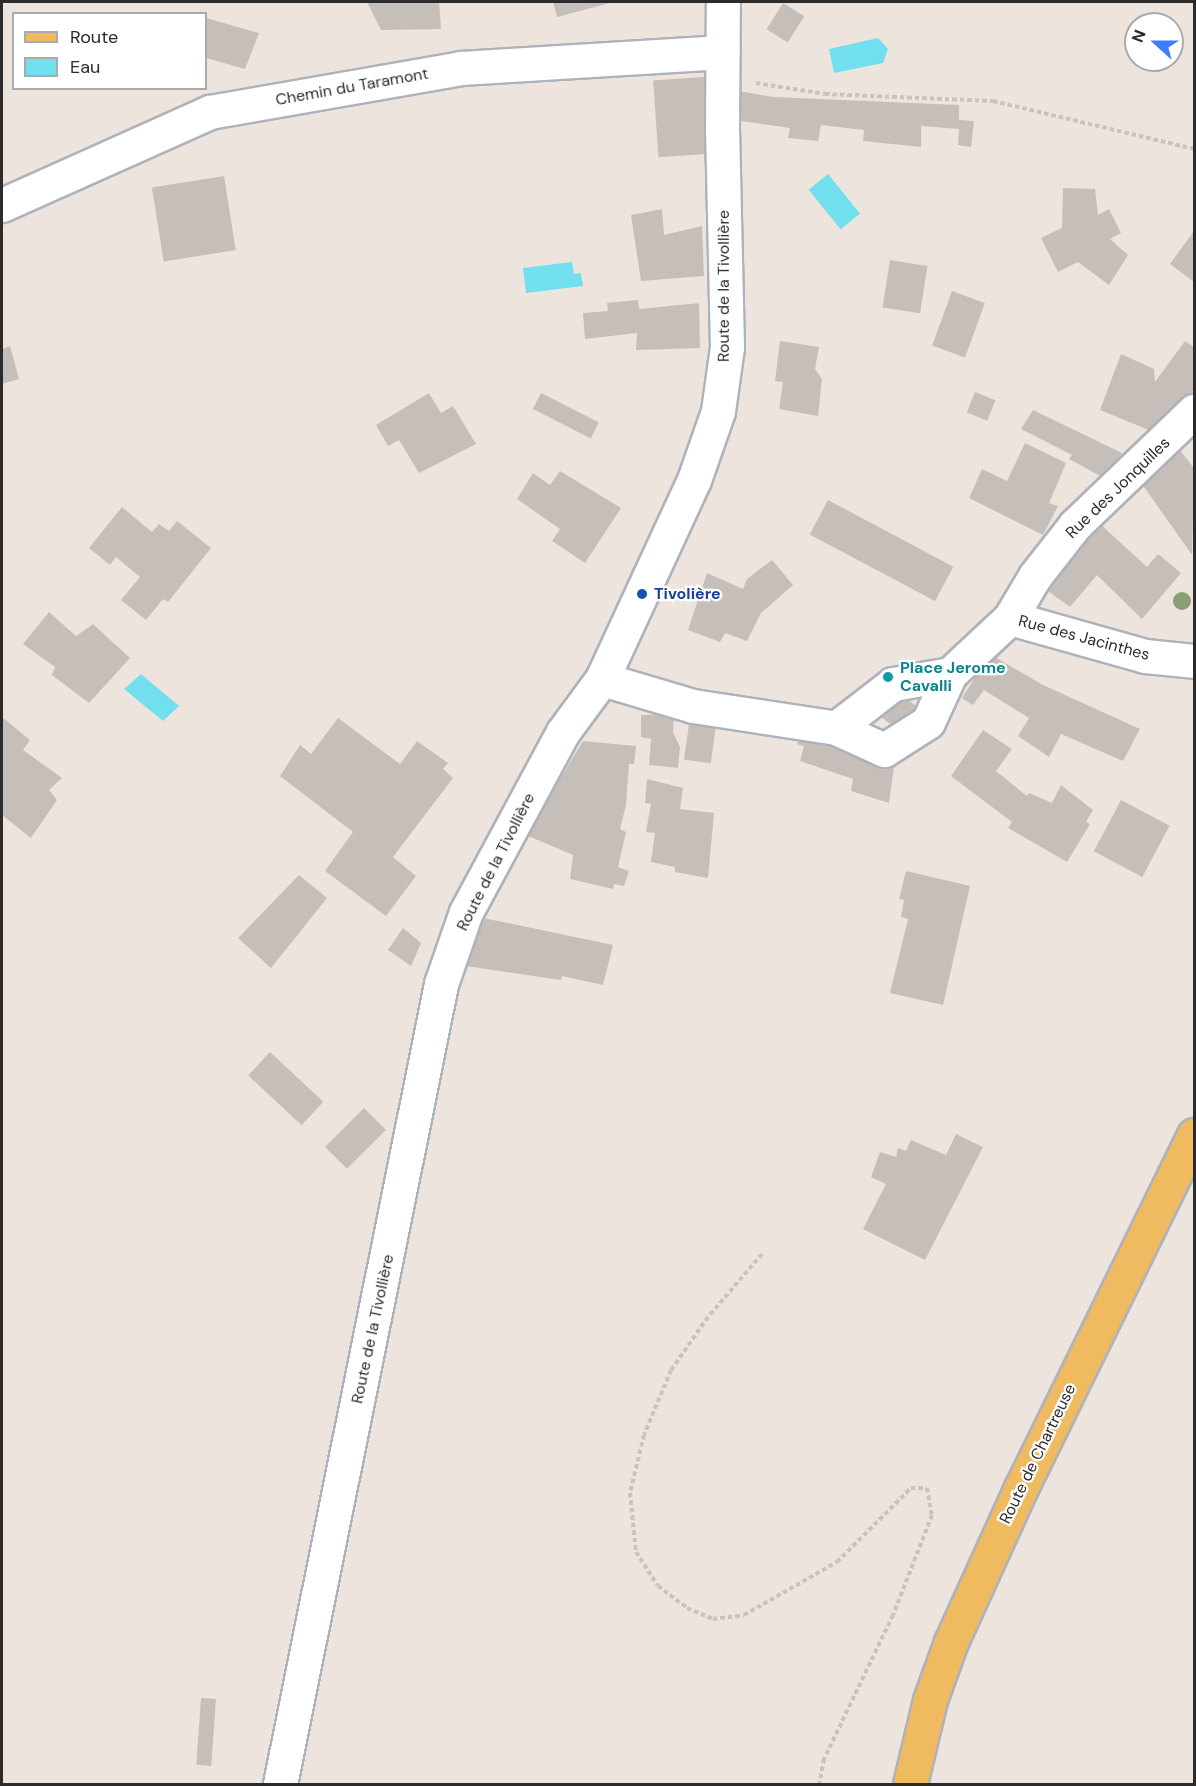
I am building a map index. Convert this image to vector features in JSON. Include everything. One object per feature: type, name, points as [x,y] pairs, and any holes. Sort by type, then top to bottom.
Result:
[{"type":"main road","name":"Route de Chartreuse","points":[[910,1785],[930,1700],[951,1642],[1017,1498],[1194,1135]]},
{"type":"street","name":"Route de la Tivollière","points":[[280,1785],[441,984],[466,912],[563,732],[602,679],[693,480],[718,411],[727,347],[723,2]]},
{"type":"street","name":"Chemin du Taramont","points":[[2,205],[210,112],[461,68],[723,64]]},
{"type":"street","name":"Rue des Jonquilles","points":[[602,679],[693,706],[836,728],[884,750],[928,722],[950,674],[1010,618],[1035,576],[1075,525],[1194,411]]},
{"type":"street","name":"Rue des Jacinthes","points":[[1010,618],[1145,656],[1194,661]]},
{"type":"street","points":[[836,728],[893,684],[950,674]]},
{"type":"path","points":[[723,64],[825,94],[993,101],[1194,149]]},
{"type":"path","points":[[762,1254],[708,1317],[671,1371],[644,1435],[630,1493],[636,1552],[658,1586],[687,1608],[712,1619],[744,1615],[837,1562],[911,1488],[927,1488],[932,1515],[888,1625],[824,1759],[819,1785]]},
{"type":"water","points":[[878,38],[888,49],[883,63],[834,73],[829,49]]},
{"type":"water","points":[[828,174],[860,214],[841,229],[809,190]]},
{"type":"water","points":[[572,262],[574,274],[581,273],[583,286],[526,293],[523,268]]},
{"type":"water","points":[[141,674],[179,706],[163,721],[124,689]]},
{"type":"building","points":[[367,2],[439,2],[441,29],[381,30]]},
{"type":"building","points":[[553,2],[614,2],[557,17]]},
{"type":"building","points":[[783,3],[804,16],[788,43],[767,29]]},
{"type":"building","points":[[207,18],[259,33],[245,69],[207,58]]},
{"type":"building","points":[[704,77],[709,154],[658,157],[653,81]]},
{"type":"building","points":[[739,91],[773,97],[959,105],[959,120],[974,121],[971,147],[958,145],[959,129],[921,126],[921,147],[863,141],[864,130],[821,125],[818,141],[788,138],[790,128],[734,120]]},
{"type":"building","points":[[224,176],[236,250],[164,261],[152,187]]},
{"type":"building","points":[[1063,188],[1095,189],[1098,215],[1109,209],[1121,233],[1110,239],[1128,255],[1109,285],[1078,262],[1058,272],[1041,238],[1062,228]]},
{"type":"building","points":[[662,209],[664,235],[702,226],[704,276],[641,281],[631,215]]},
{"type":"building","points":[[1194,231],[1194,282],[1170,264]]},
{"type":"building","points":[[890,260],[928,266],[920,313],[882,307]]},
{"type":"building","points":[[952,291],[985,303],[965,357],[932,346]]},
{"type":"building","points":[[638,300],[639,309],[699,303],[700,348],[636,350],[637,333],[585,339],[583,313],[608,311],[607,303]]},
{"type":"building","points":[[780,341],[819,347],[815,369],[822,379],[818,416],[779,409],[783,382],[775,381]]},
{"type":"building","points":[[1185,341],[1194,347],[1194,389],[1161,435],[1100,410],[1121,354],[1154,369],[1155,382]]},
{"type":"building","points":[[10,346],[19,379],[2,384],[2,349]]},
{"type":"building","points":[[975,392],[995,400],[987,421],[967,412]]},
{"type":"building","points":[[429,393],[441,413],[453,406],[476,444],[419,473],[399,440],[388,446],[376,425]]},
{"type":"building","points":[[541,393],[599,423],[591,439],[533,409]]},
{"type":"building","points":[[1033,410],[1122,453],[1106,479],[1069,459],[1072,455],[1021,429]]},
{"type":"building","points":[[1025,443],[1066,463],[1049,503],[1058,506],[1043,535],[969,498],[982,469],[1007,481]]},
{"type":"building","points":[[1179,449],[1194,468],[1192,555],[1140,481]]},
{"type":"building","points":[[560,471],[621,508],[585,563],[552,541],[560,529],[517,499],[533,473],[550,485]]},
{"type":"building","points":[[828,500],[953,567],[935,601],[810,534]]},
{"type":"building","points":[[122,507],[152,532],[159,524],[169,531],[177,521],[211,548],[168,602],[163,599],[146,620],[121,600],[140,577],[116,557],[110,565],[89,548]]},
{"type":"building","points":[[1098,522],[1147,567],[1158,554],[1181,573],[1142,619],[1097,575],[1070,607],[1041,586]]},
{"type":"building","points":[[772,560],[793,585],[761,613],[747,641],[725,633],[720,642],[688,630],[707,573],[743,589],[747,579]]},
{"type":"building","points":[[49,612],[76,636],[93,624],[130,658],[89,703],[52,675],[55,667],[23,644]]},
{"type":"building","points":[[990,654],[1043,685],[1140,729],[1123,761],[1061,734],[1049,757],[1018,736],[1029,718],[984,690],[973,705],[962,698]]},
{"type":"building","points":[[902,694],[918,708],[894,727],[880,716]]},
{"type":"building","points":[[674,714],[673,732],[680,747],[678,768],[649,765],[651,739],[641,737],[641,715]]},
{"type":"building","points":[[2,717],[30,740],[23,750],[62,778],[49,790],[57,800],[31,838],[2,815]]},
{"type":"building","points":[[690,717],[717,721],[711,763],[684,760]]},
{"type":"building","points":[[338,718],[400,764],[417,741],[448,763],[443,769],[453,778],[393,857],[416,876],[386,916],[325,871],[353,832],[280,776],[300,745],[311,754]]},
{"type":"building","points":[[983,730],[1012,749],[996,771],[1027,796],[1029,793],[1052,803],[1061,785],[1093,810],[1086,822],[1090,824],[1067,862],[1008,828],[1012,822],[951,776]]},
{"type":"building","points":[[801,739],[895,759],[889,803],[851,791],[853,779],[800,761],[804,746],[797,744]]},
{"type":"building","points":[[583,741],[636,746],[634,764],[629,764],[626,805],[620,829],[626,832],[618,867],[629,871],[624,886],[614,884],[613,889],[570,879],[573,855],[526,835]]},
{"type":"building","points":[[647,779],[683,788],[680,809],[714,813],[708,878],[675,872],[675,867],[651,862],[655,833],[646,832],[651,804],[645,803]]},
{"type":"building","points":[[1121,800],[1170,826],[1142,877],[1094,851]]},
{"type":"building","points":[[906,871],[970,886],[943,1005],[890,993],[908,919],[901,917],[904,900],[899,899]]},
{"type":"building","points":[[299,875],[327,898],[271,968],[238,938]]},
{"type":"building","points":[[479,917],[613,945],[603,985],[562,976],[561,980],[466,966]]},
{"type":"building","points":[[403,928],[421,943],[411,966],[388,950]]},
{"type":"building","points":[[270,1052],[323,1102],[302,1125],[248,1075]]},
{"type":"building","points":[[364,1108],[386,1130],[347,1169],[325,1147]]},
{"type":"building","points":[[956,1134],[983,1147],[925,1260],[863,1229],[886,1184],[871,1177],[880,1152],[896,1157],[898,1148],[906,1151],[911,1140],[946,1155]]},
{"type":"building","points":[[201,1698],[216,1699],[211,1766],[196,1765]]},
{"type":"place","name":"Tivolière","points":[[642,594]]},
{"type":"place","name":"Place Jerome Cavalli","points":[[888,677]]}]
